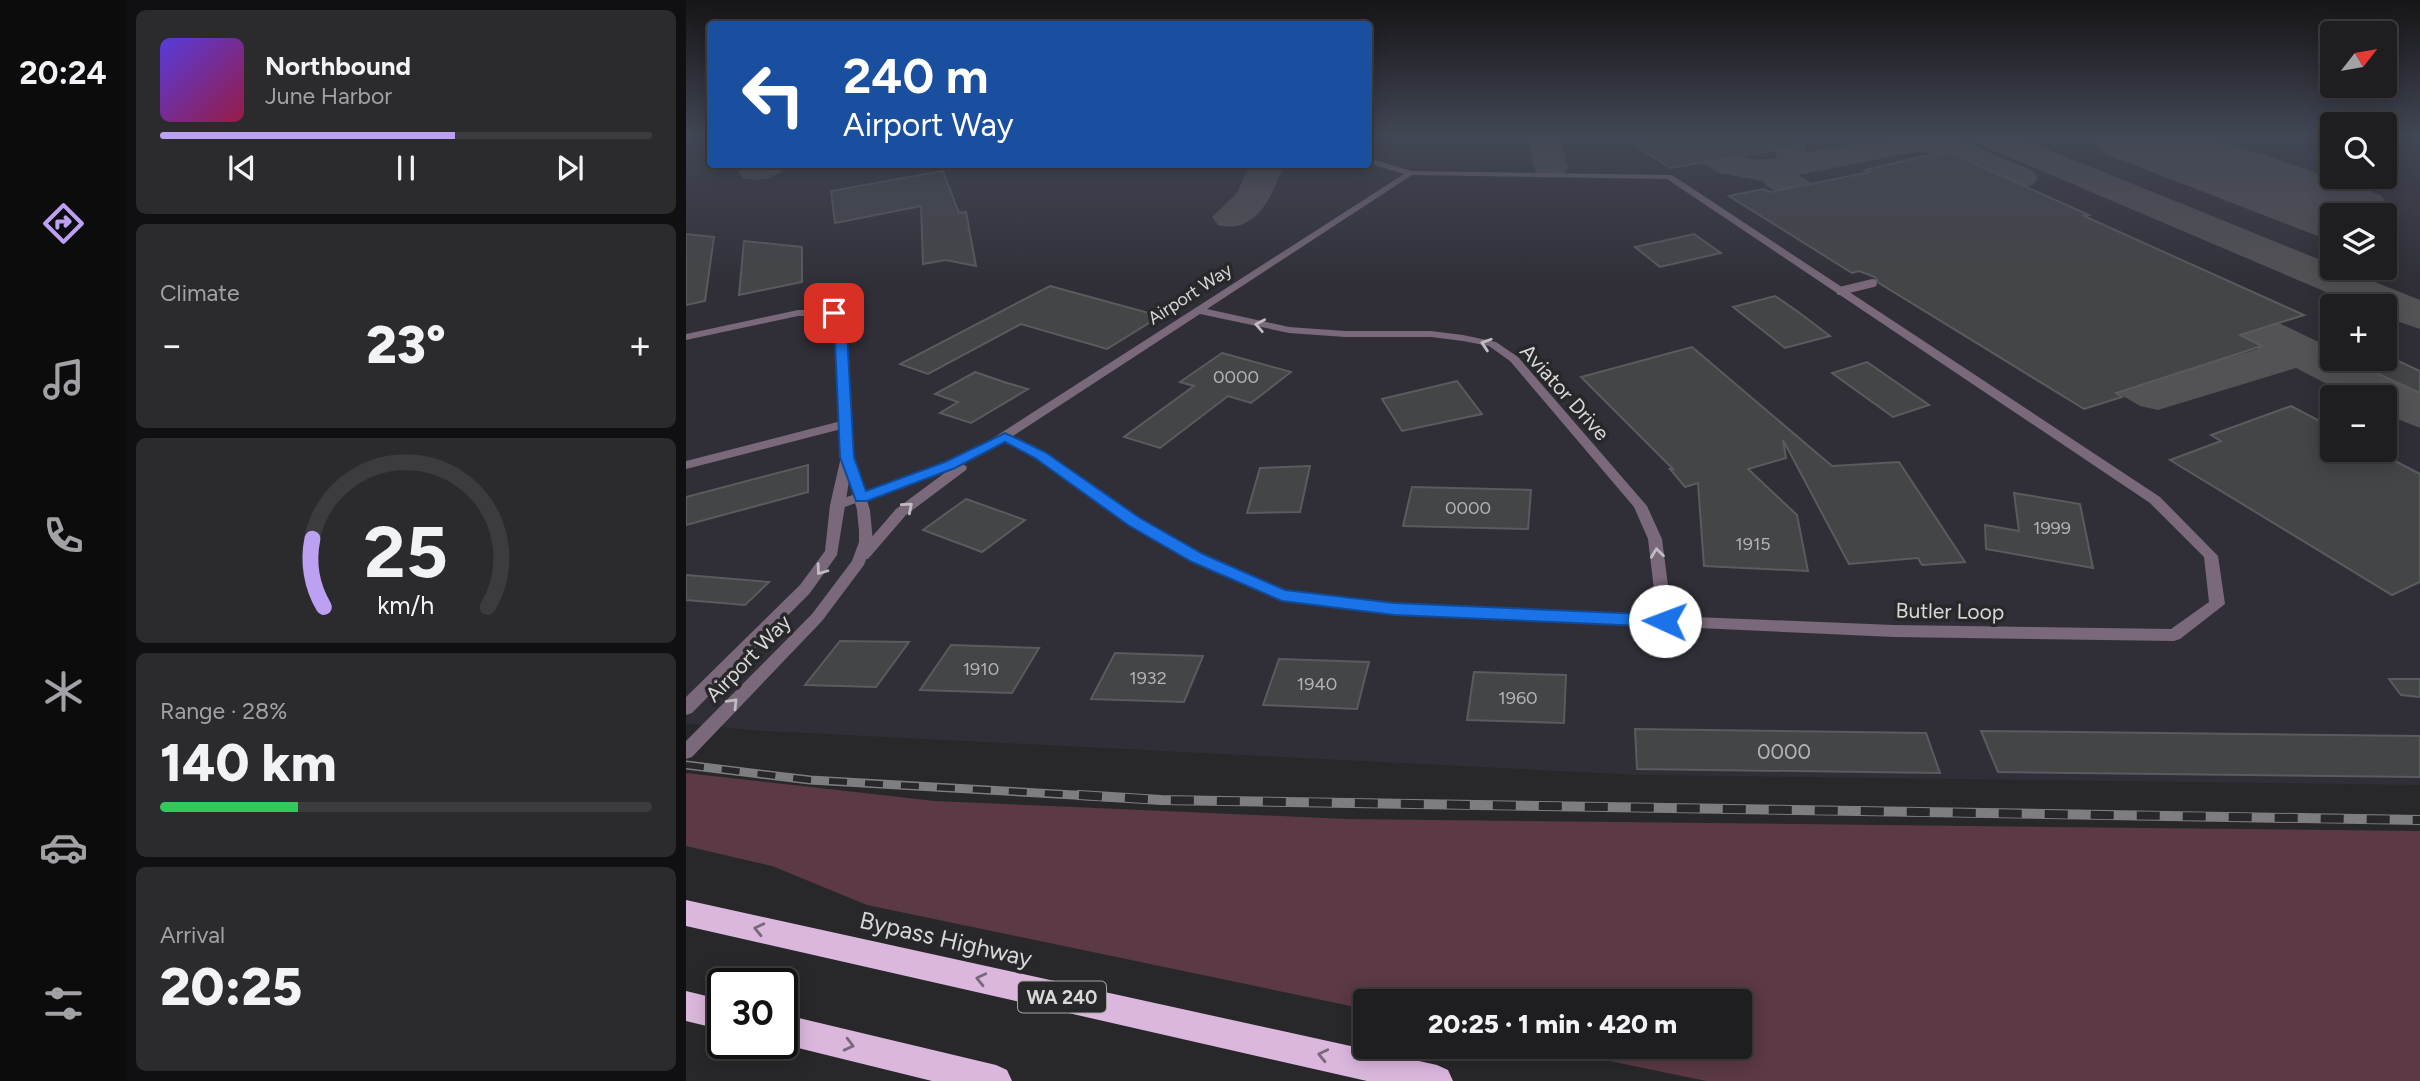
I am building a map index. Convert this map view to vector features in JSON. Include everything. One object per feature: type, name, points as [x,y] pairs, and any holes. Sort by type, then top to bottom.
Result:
[{"type":"highway","name":"Bypass Highway","points":[[686,913],[1437,1081]]},
{"type":"highway","points":[[686,1006],[707,1011]]},
{"type":"highway","points":[[798,1034],[996,1081]]},
{"type":"street","name":"Airport Way","points":[[686,708],[805,589],[827,563],[834,541],[837,505],[940,470],[1005,437],[1390,186]]},
{"type":"street","name":"Butler Loop","points":[[1005,437],[1040,455],[1134,522],[1198,558],[1282,595],[1394,609],[1894,631],[2174,635],[2217,604],[2211,556],[2155,500],[1683,186]]},
{"type":"street","name":"Aviator Drive","points":[[1200,311],[1289,330],[1345,334],[1431,334],[1492,344],[1514,359],[1640,506],[1655,539],[1665,621]]},
{"type":"street","points":[[686,337],[798,313],[834,313],[840,317],[847,457],[837,505]]},
{"type":"street","points":[[686,465],[845,424]]},
{"type":"street","name":"Airport Way","points":[[686,752],[830,603],[863,557],[901,512],[990,445]]},
{"type":"street","points":[[847,457],[862,498],[866,542],[863,557]]},
{"type":"lane","points":[[1840,291],[1873,283]]},
{"type":"shaded area","points":[[686,186],[2320,186],[2320,189],[2397,189],[2397,186],[2420,186],[2420,785],[1638,775],[748,730],[686,723]]},
{"type":"shaded area","points":[[686,773],[935,801],[1348,819],[2420,831],[2420,1081],[1706,1081],[1600,1059],[1752,1059],[1752,989],[1353,989],[1353,1006],[867,905],[772,866],[686,846]]},
{"type":"building","points":[[856,186],[949,186],[959,213],[966,212],[976,266],[946,260],[923,264],[921,206],[835,223],[831,191]]},
{"type":"building","points":[[1798,186],[2025,186],[2089,215],[2084,216],[2304,315],[2240,335],[2262,346],[2116,393],[2122,397],[2084,409],[1879,283],[1875,277],[1859,271],[1852,273],[1729,196],[1763,189],[1770,192]]},
{"type":"building","points":[[686,234],[714,237],[705,301],[686,305]]},
{"type":"building","points":[[1694,234],[1721,253],[1660,267],[1635,247]]},
{"type":"building","points":[[744,241],[802,247],[802,282],[739,295]]},
{"type":"building","points":[[1050,286],[1160,316],[1107,349],[1021,324],[928,374],[900,364]]},
{"type":"building","points":[[1775,296],[1830,336],[1785,348],[1733,307]]},
{"type":"building","points":[[1692,347],[1832,466],[1899,462],[1965,562],[1922,565],[1918,558],[1849,564],[1783,440],[1786,458],[1748,469],[1797,515],[1808,571],[1704,566],[1698,483],[1685,487],[1670,469],[1673,469],[1581,377]]},
{"type":"building","points":[[1222,353],[1291,372],[1251,403],[1228,396],[1160,448],[1124,437],[1194,386],[1180,382]]},
{"type":"building","points":[[2397,360],[2420,371],[2420,393],[2372,371],[2397,371]]},
{"type":"building","points":[[1867,362],[1929,405],[1893,417],[1832,373]]},
{"type":"building","points":[[975,372],[1028,389],[971,423],[940,413],[958,402],[935,394]]},
{"type":"building","points":[[1457,381],[1482,414],[1402,431],[1382,399]]},
{"type":"building","points":[[2291,406],[2320,421],[2320,462],[2397,462],[2420,474],[2420,582],[2392,595],[2170,460],[2221,441],[2211,435]]},
{"type":"building","points":[[808,465],[808,492],[686,525],[686,497]]},
{"type":"building","points":[[1310,466],[1300,512],[1247,513],[1260,468]]},
{"type":"building","points":[[1412,487],[1531,490],[1528,529],[1403,526]]},
{"type":"building","points":[[2014,493],[2080,504],[2093,568],[1986,549],[1985,525],[2019,531]]},
{"type":"building","points":[[966,499],[1025,520],[982,552],[923,530]]},
{"type":"building","points":[[686,575],[769,582],[745,605],[686,600]]},
{"type":"building","points":[[840,641],[909,642],[876,687],[805,685]]},
{"type":"building","points":[[951,645],[1039,648],[1012,693],[920,690]]},
{"type":"building","points":[[1115,653],[1203,656],[1184,702],[1091,699]]},
{"type":"building","points":[[1279,659],[1369,662],[1357,709],[1263,705]]},
{"type":"building","points":[[1474,672],[1566,675],[1564,723],[1467,720]]},
{"type":"building","points":[[2389,679],[2420,679],[2420,697],[2401,695]]},
{"type":"building","points":[[1635,729],[1926,733],[1940,773],[1637,769]]},
{"type":"building","points":[[1981,731],[2420,736],[2420,777],[1998,772]]},
{"type":"taxiway","points":[[1231,217],[1245,207],[1258,186]]},
{"type":"taxiway","points":[[1792,186],[1864,229]]},
{"type":"taxiway","points":[[2108,186],[2420,316]]},
{"type":"taxiway","points":[[2245,186],[2238,193],[2268,192],[2318,204]]},
{"type":"taxiway","points":[[2263,333],[2420,412]]},
{"type":"taxiway","points":[[2068,344],[2158,395],[2298,352]]},
{"type":"runway","points":[[2270,186],[2320,205]]},
{"type":"railway","points":[[686,765],[810,780],[1109,797]]},
{"type":"railway","points":[[1079,795],[1161,800],[2420,820]]},
{"type":"route","points":[[834,313],[840,317],[847,457],[862,498],[950,465],[1005,437],[1040,455],[1134,522],[1198,558],[1282,595],[1394,609],[1665,621]]}]
